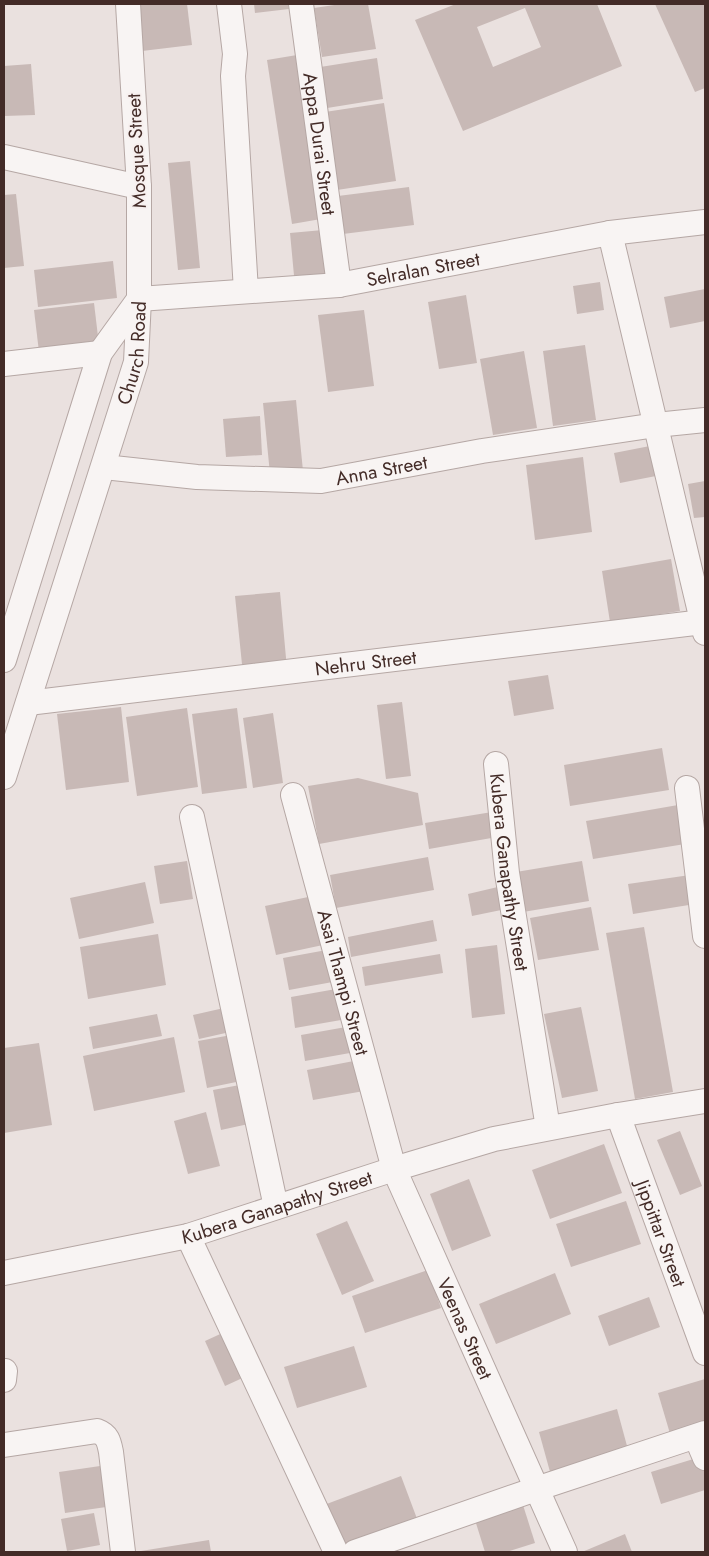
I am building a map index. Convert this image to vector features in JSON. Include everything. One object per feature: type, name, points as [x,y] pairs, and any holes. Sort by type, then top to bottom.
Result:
[{"type":"street","name":"Mosque Street","points":[[128,4],[139,187],[139,299]]},
{"type":"street","points":[[229,4],[235,54],[232,76],[246,291]]},
{"type":"street","name":"Appa Durai Street","points":[[301,4],[339,285]]},
{"type":"street","points":[[4,157],[139,187]]},
{"type":"street","name":"Selralan Street","points":[[139,299],[339,285],[610,232],[705,222]]},
{"type":"street","points":[[610,232],[704,628]]},
{"type":"street","name":"Church Road","points":[[4,660],[100,353],[139,299]]},
{"type":"street","name":"Church Road","points":[[4,777],[136,362],[139,299]]},
{"type":"street","points":[[4,364],[100,353]]},
{"type":"street","name":"Anna Street","points":[[104,467],[197,477],[321,481],[482,451],[656,425],[705,420]]},
{"type":"street","name":"Nehru Street","points":[[28,703],[704,628]]},
{"type":"street","name":"Kubera Ganapathy Street","points":[[496,764],[507,873],[548,1128]]},
{"type":"street","points":[[687,788],[705,936]]},
{"type":"street","name":"Asai Thampi Street","points":[[293,794],[394,1169]]},
{"type":"street","points":[[192,817],[276,1207]]},
{"type":"street","name":"Kubera Ganapathy Street","points":[[4,1273],[188,1236],[394,1169],[494,1139],[618,1114],[705,1101]]},
{"type":"street","name":"Jippittar Street","points":[[618,1114],[705,1352]]},
{"type":"street","name":"Veenas Street","points":[[394,1169],[564,1552]]},
{"type":"street","points":[[188,1236],[336,1552]]},
{"type":"street","points":[[4,1445],[97,1431],[103,1433],[108,1439],[111,1452],[124,1552]]},
{"type":"street","points":[[355,1552],[536,1489],[702,1443]]},
{"type":"building","points":[[136,4],[187,4],[192,45],[142,51]]},
{"type":"building","points":[[254,4],[288,4],[289,9],[255,13]]},
{"type":"building","points":[[341,4],[368,4],[376,49],[322,57],[314,8]]},
{"type":"building","points":[[456,4],[597,4],[622,66],[463,131],[415,20]],"holes":[[[525,8],[541,47],[493,67],[477,27]]]},
{"type":"building","points":[[655,4],[705,4],[705,88],[695,92]]},
{"type":"building","points":[[297,55],[321,219],[292,224],[267,60]]},
{"type":"building","points":[[377,58],[383,99],[321,109],[314,68]]},
{"type":"building","points":[[31,64],[35,115],[4,116],[4,66]]},
{"type":"building","points":[[384,103],[396,181],[337,190],[325,112]]},
{"type":"building","points":[[190,161],[200,268],[178,270],[168,163]]},
{"type":"building","points":[[409,187],[414,225],[343,234],[338,196]]},
{"type":"building","points":[[16,194],[24,266],[4,268],[4,195]]},
{"type":"building","points":[[323,230],[328,283],[295,286],[290,233]]},
{"type":"building","points":[[113,261],[117,298],[38,307],[34,270]]},
{"type":"building","points":[[600,282],[604,310],[577,314],[573,286]]},
{"type":"building","points":[[705,289],[705,321],[670,328],[664,297]]},
{"type":"building","points":[[466,295],[477,363],[439,369],[428,302]]},
{"type":"building","points":[[94,303],[99,345],[39,352],[34,310]]},
{"type":"building","points":[[364,310],[374,386],[328,392],[318,315]]},
{"type":"building","points":[[585,345],[596,420],[553,426],[543,351]]},
{"type":"building","points":[[524,351],[537,428],[493,435],[480,359]]},
{"type":"building","points":[[296,400],[303,471],[270,474],[263,403]]},
{"type":"building","points":[[260,416],[262,455],[226,457],[223,419]]},
{"type":"building","points":[[650,446],[656,476],[620,483],[614,453]]},
{"type":"building","points":[[583,457],[592,532],[535,540],[526,465]]},
{"type":"building","points":[[705,481],[705,517],[694,518],[688,484]]},
{"type":"building","points":[[671,559],[680,611],[610,622],[602,571]]},
{"type":"building","points":[[280,592],[287,669],[243,674],[235,596]]},
{"type":"building","points":[[548,675],[554,709],[514,716],[508,681]]},
{"type":"building","points":[[402,702],[411,776],[386,779],[377,705]]},
{"type":"building","points":[[121,707],[129,782],[66,790],[57,714]]},
{"type":"building","points":[[187,708],[198,787],[137,796],[126,717]]},
{"type":"building","points":[[237,708],[247,788],[202,794],[192,714]]},
{"type":"building","points":[[273,713],[283,783],[253,788],[243,718]]},
{"type":"building","points":[[662,748],[669,790],[570,806],[564,765]]},
{"type":"building","points":[[358,778],[418,793],[423,825],[319,844],[308,786]]},
{"type":"building","points":[[678,805],[685,844],[593,859],[586,821]]},
{"type":"building","points":[[492,812],[497,837],[429,849],[425,823]]},
{"type":"building","points":[[428,857],[434,890],[336,908],[330,875]]},
{"type":"building","points":[[187,861],[193,899],[160,904],[154,866]]},
{"type":"building","points":[[582,861],[589,901],[523,912],[516,872]]},
{"type":"building","points":[[690,875],[695,904],[633,914],[628,884]]},
{"type":"building","points":[[145,882],[154,923],[79,939],[70,898]]},
{"type":"building","points":[[502,886],[506,909],[472,916],[468,894]]},
{"type":"building","points":[[313,896],[323,945],[276,955],[265,906]]},
{"type":"building","points":[[591,907],[599,950],[538,960],[530,918]]},
{"type":"building","points":[[433,920],[437,941],[351,957],[348,937]]},
{"type":"building","points":[[644,927],[673,1092],[635,1099],[606,933]]},
{"type":"building","points":[[158,934],[166,985],[88,999],[80,947]]},
{"type":"building","points":[[497,945],[505,1014],[472,1018],[465,949]]},
{"type":"building","points":[[332,949],[338,981],[289,990],[283,958]]},
{"type":"building","points":[[440,954],[443,973],[365,986],[362,967]]},
{"type":"building","points":[[336,989],[341,1020],[295,1028],[291,997]]},
{"type":"building","points":[[581,1007],[598,1091],[562,1098],[544,1014]]},
{"type":"building","points":[[224,1008],[230,1032],[199,1039],[193,1015]]},
{"type":"building","points":[[157,1014],[162,1036],[93,1049],[89,1027]]},
{"type":"building","points":[[346,1027],[350,1053],[305,1061],[301,1035]]},
{"type":"building","points":[[237,1034],[246,1080],[207,1088],[198,1041]]},
{"type":"building","points":[[174,1037],[185,1092],[94,1111],[83,1056]]},
{"type":"building","points":[[39,1043],[52,1125],[4,1133],[4,1048]]},
{"type":"building","points":[[359,1060],[364,1091],[313,1100],[307,1070]]},
{"type":"building","points":[[245,1084],[253,1123],[221,1130],[213,1090]]},
{"type":"building","points":[[206,1112],[220,1166],[188,1174],[174,1121]]},
{"type":"building","points":[[680,1131],[702,1186],[680,1195],[657,1140]]},
{"type":"building","points":[[604,1144],[622,1193],[550,1219],[532,1170]]},
{"type":"building","points":[[469,1179],[491,1236],[452,1251],[430,1194]]},
{"type":"building","points":[[626,1201],[641,1244],[571,1267],[556,1224]]},
{"type":"building","points":[[347,1221],[374,1281],[342,1295],[316,1234]]},
{"type":"building","points":[[428,1270],[441,1308],[365,1333],[352,1296]]},
{"type":"building","points":[[555,1273],[571,1314],[496,1344],[479,1304]]},
{"type":"building","points":[[649,1297],[660,1327],[609,1346],[598,1316]]},
{"type":"building","points":[[229,1330],[249,1375],[225,1386],[205,1341]]},
{"type":"building","points":[[354,1346],[367,1387],[297,1408],[284,1367]]},
{"type":"building","points":[[705,1379],[705,1427],[671,1437],[658,1393]]},
{"type":"building","points":[[617,1409],[630,1457],[552,1479],[539,1432]]},
{"type":"building","points":[[700,1457],[705,1474],[705,1490],[661,1504],[651,1472]]},
{"type":"building","points":[[107,1465],[113,1506],[65,1513],[59,1472]]},
{"type":"building","points":[[401,1476],[419,1524],[344,1552],[324,1505]]},
{"type":"building","points":[[523,1505],[535,1543],[506,1552],[485,1552],[475,1520]]},
{"type":"building","points":[[94,1513],[100,1545],[67,1551],[61,1519]]},
{"type":"building","points":[[625,1534],[632,1552],[582,1552]]},
{"type":"building","points":[[209,1540],[211,1552],[141,1552],[141,1551]]}]
